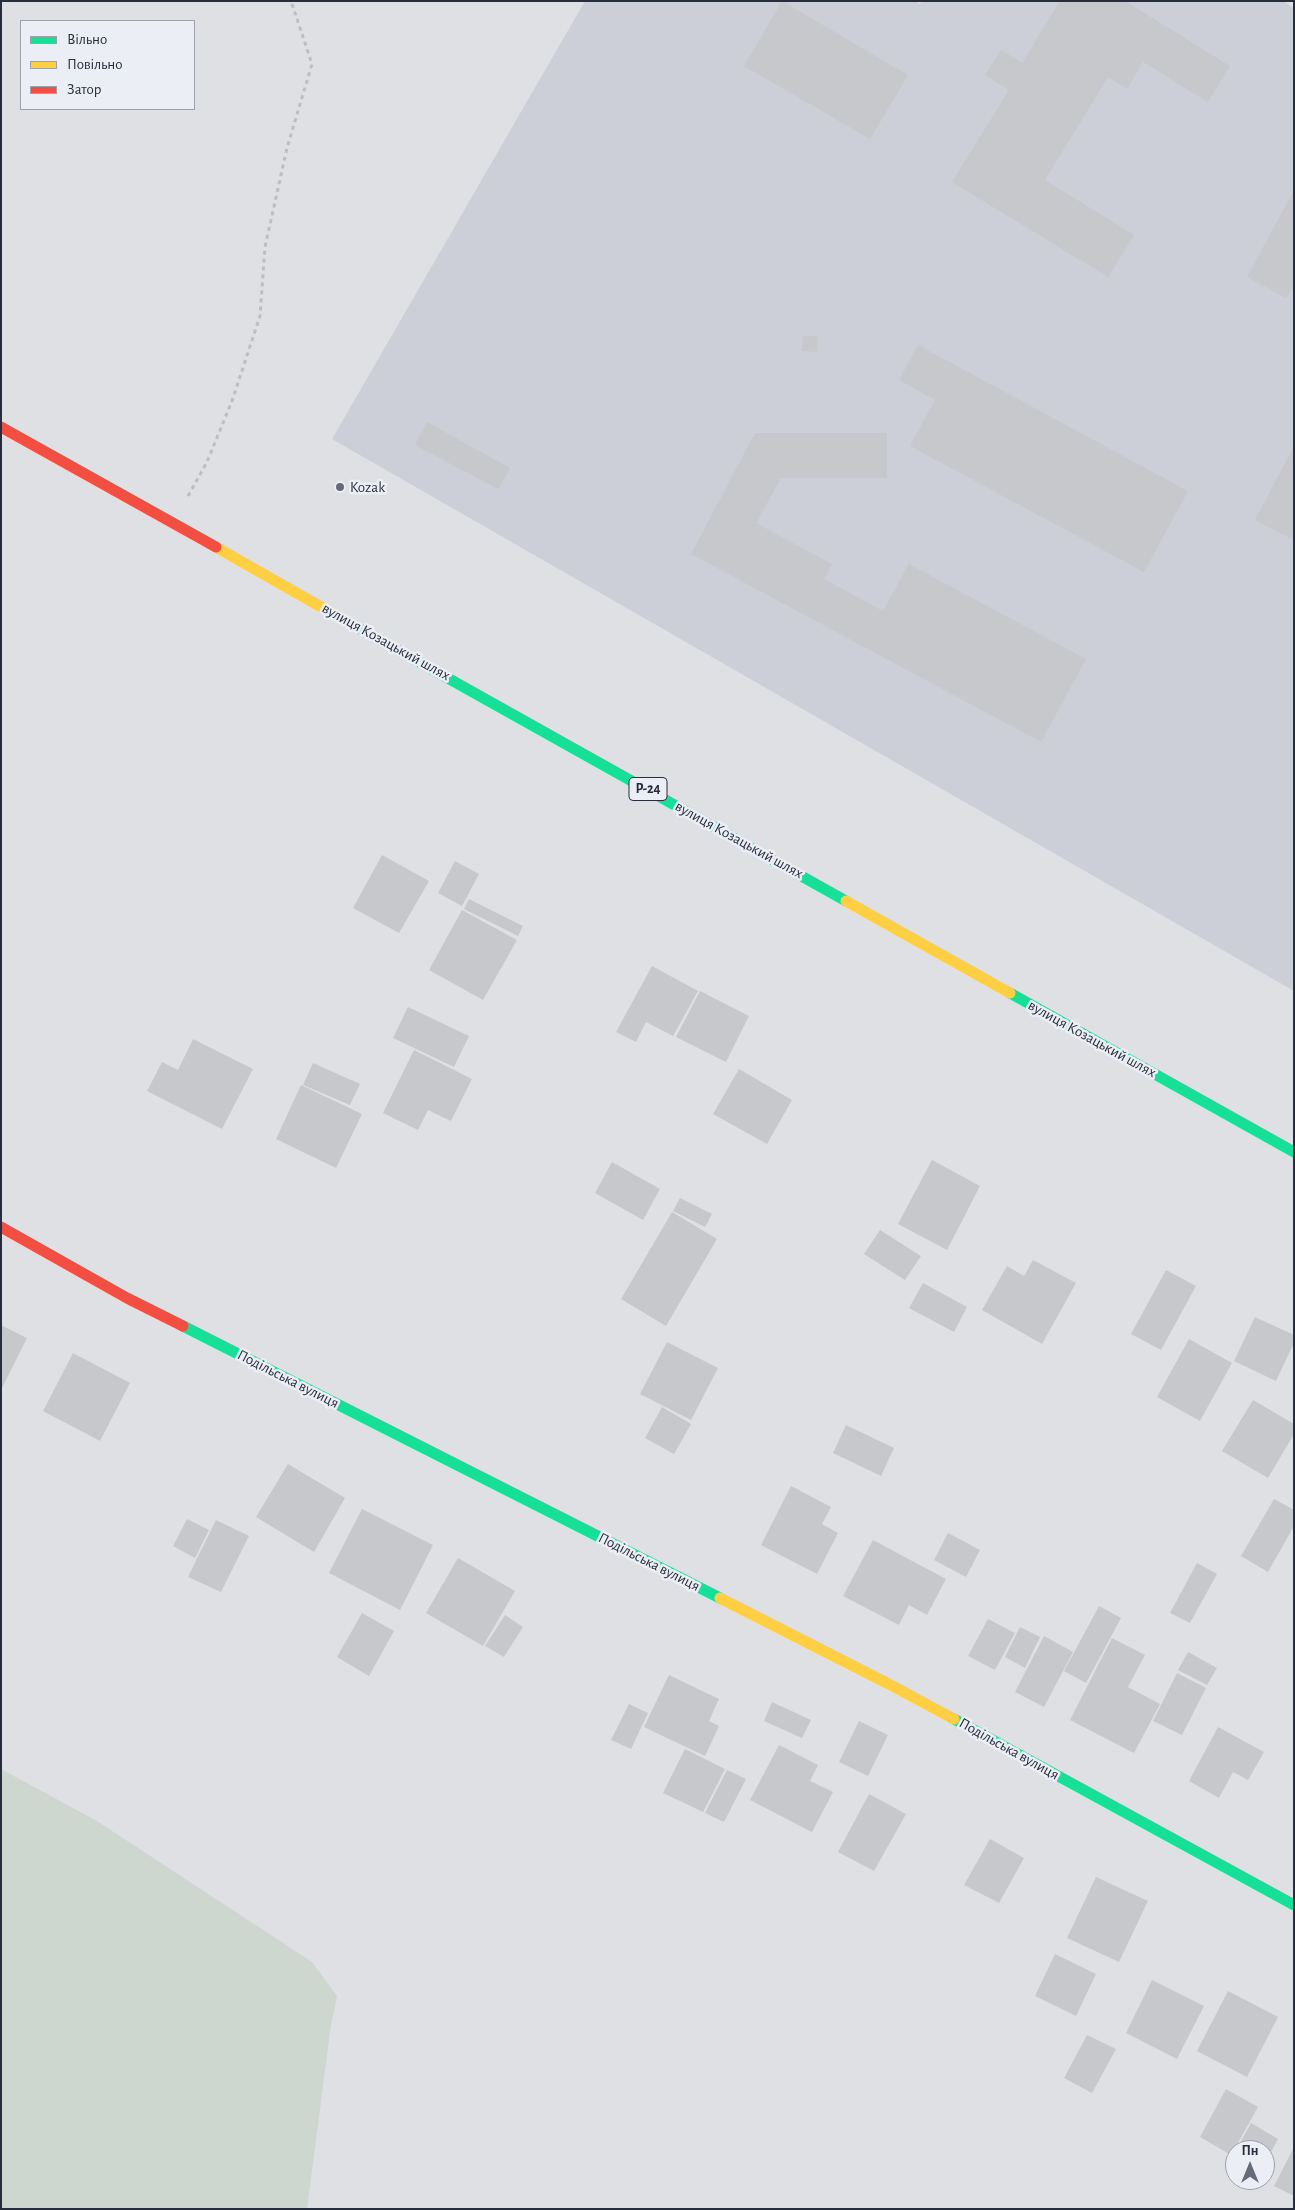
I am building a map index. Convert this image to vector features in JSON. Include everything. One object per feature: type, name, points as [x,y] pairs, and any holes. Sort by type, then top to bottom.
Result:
[{"type":"main road","name":"вулиця Козацький шлях","points":[[1,427],[1294,1152]]},
{"type":"main road","name":"Подільська вулиця","points":[[1,1227],[127,1298],[889,1684],[1294,1905]]},
{"type":"path","points":[[173,523],[207,462],[232,401],[260,316],[265,246],[287,148],[312,64],[291,1]]},
{"type":"shaded area","points":[[585,1],[915,1],[920,4],[922,1],[1283,1],[1294,8],[1294,991],[332,439]]},
{"type":"shaded area","points":[[1,1769],[97,1821],[312,1962],[337,1996],[331,2025],[307,2209],[1,2209]]},
{"type":"building","points":[[782,1],[908,75],[870,139],[744,66]]},
{"type":"building","points":[[1060,1],[1125,1],[1230,66],[1208,102],[1143,62],[1127,89],[1108,77],[1045,180],[1134,235],[1108,277],[952,182],[1009,90],[985,75],[1001,50],[1022,63]]},
{"type":"building","points":[[1294,190],[1294,284],[1286,298],[1247,277]]},
{"type":"building","points":[[803,336],[818,336],[817,352],[802,351]]},
{"type":"building","points":[[918,345],[1188,491],[1144,572],[910,446],[935,400],[899,380]]},
{"type":"building","points":[[427,422],[510,468],[498,489],[415,445]]},
{"type":"building","points":[[755,433],[887,433],[887,478],[781,478],[756,523],[832,564],[824,579],[883,611],[909,564],[1086,659],[1041,742],[691,554]]},
{"type":"building","points":[[1294,446],[1294,540],[1255,520]]},
{"type":"building","points":[[382,855],[429,881],[399,933],[353,908]]},
{"type":"building","points":[[455,861],[479,874],[462,906],[438,893]]},
{"type":"building","points":[[469,899],[523,926],[518,936],[464,909]]},
{"type":"building","points":[[462,910],[517,940],[483,1000],[429,970]]},
{"type":"building","points":[[652,966],[698,991],[673,1036],[646,1022],[636,1042],[616,1032]]},
{"type":"building","points":[[700,991],[749,1016],[726,1062],[676,1037]]},
{"type":"building","points":[[408,1007],[469,1036],[454,1067],[393,1038]]},
{"type":"building","points":[[193,1039],[253,1069],[222,1129],[147,1091],[162,1062],[178,1070]]},
{"type":"building","points":[[414,1050],[472,1079],[451,1121],[428,1110],[418,1130],[383,1113]]},
{"type":"building","points":[[313,1063],[360,1084],[350,1105],[303,1085]]},
{"type":"building","points":[[739,1069],[792,1100],[767,1144],[713,1114]]},
{"type":"building","points":[[301,1085],[362,1114],[336,1168],[276,1139]]},
{"type":"building","points":[[932,1160],[980,1186],[947,1250],[898,1224]]},
{"type":"building","points":[[612,1162],[660,1189],[643,1220],[595,1193]]},
{"type":"building","points":[[680,1198],[712,1214],[705,1227],[673,1211]]},
{"type":"building","points":[[672,1212],[717,1239],[666,1326],[621,1299]]},
{"type":"building","points":[[880,1230],[921,1256],[905,1280],[864,1254]]},
{"type":"building","points":[[1033,1260],[1076,1283],[1042,1344],[982,1310],[1007,1266],[1024,1276]]},
{"type":"building","points":[[1166,1270],[1196,1286],[1161,1350],[1131,1334]]},
{"type":"building","points":[[923,1283],[967,1307],[954,1332],[909,1308]]},
{"type":"building","points":[[1255,1317],[1294,1335],[1294,1343],[1276,1381],[1234,1361]]},
{"type":"building","points":[[1,1325],[27,1338],[1,1390]]},
{"type":"building","points":[[1189,1339],[1232,1363],[1200,1421],[1157,1397]]},
{"type":"building","points":[[667,1342],[718,1368],[691,1420],[640,1394]]},
{"type":"building","points":[[73,1353],[130,1383],[100,1441],[43,1411]]},
{"type":"building","points":[[1253,1400],[1294,1424],[1294,1434],[1268,1478],[1222,1451]]},
{"type":"building","points":[[662,1407],[691,1424],[674,1454],[645,1438]]},
{"type":"building","points":[[846,1425],[894,1448],[881,1476],[833,1453]]},
{"type":"building","points":[[288,1464],[345,1498],[314,1552],[256,1517]]},
{"type":"building","points":[[791,1486],[831,1507],[822,1524],[838,1533],[817,1574],[761,1545]]},
{"type":"building","points":[[1274,1499],[1294,1510],[1294,1526],[1268,1572],[1241,1556]]},
{"type":"building","points":[[362,1509],[433,1545],[400,1610],[329,1573]]},
{"type":"building","points":[[187,1519],[209,1530],[195,1558],[173,1546]]},
{"type":"building","points":[[216,1520],[249,1536],[221,1592],[188,1577]]},
{"type":"building","points":[[948,1533],[980,1550],[966,1577],[934,1560]]},
{"type":"building","points":[[873,1540],[946,1579],[927,1615],[909,1605],[899,1625],[843,1596]]},
{"type":"building","points":[[458,1558],[515,1591],[483,1646],[426,1613]]},
{"type":"building","points":[[1197,1563],[1217,1574],[1190,1623],[1170,1613]]},
{"type":"building","points":[[1099,1606],[1121,1618],[1086,1683],[1064,1671]]},
{"type":"building","points":[[362,1613],[394,1631],[369,1676],[337,1657]]},
{"type":"building","points":[[505,1615],[523,1627],[504,1657],[485,1646]]},
{"type":"building","points":[[988,1619],[1015,1633],[995,1670],[968,1656]]},
{"type":"building","points":[[1020,1627],[1040,1637],[1025,1668],[1005,1657]]},
{"type":"building","points":[[1044,1636],[1073,1652],[1044,1707],[1015,1692]]},
{"type":"building","points":[[1112,1638],[1145,1655],[1128,1687],[1160,1704],[1134,1753],[1070,1720]]},
{"type":"building","points":[[1188,1652],[1217,1668],[1207,1685],[1178,1670]]},
{"type":"building","points":[[1177,1673],[1206,1688],[1182,1735],[1153,1721]]},
{"type":"building","points":[[669,1675],[719,1699],[709,1721],[719,1726],[705,1756],[644,1727]]},
{"type":"building","points":[[772,1702],[811,1720],[802,1738],[764,1721]]},
{"type":"building","points":[[629,1704],[648,1713],[631,1749],[611,1740]]},
{"type":"building","points":[[859,1721],[888,1735],[868,1776],[839,1762]]},
{"type":"building","points":[[1218,1727],[1264,1752],[1248,1780],[1233,1772],[1219,1798],[1189,1781]]},
{"type":"building","points":[[779,1745],[818,1765],[810,1781],[833,1792],[812,1832],[750,1800]]},
{"type":"building","points":[[685,1749],[725,1769],[703,1812],[663,1793]]},
{"type":"building","points":[[727,1770],[746,1779],[724,1822],[705,1813]]},
{"type":"building","points":[[869,1794],[906,1814],[874,1871],[838,1852]]},
{"type":"building","points":[[990,1839],[1024,1858],[999,1903],[964,1885]]},
{"type":"building","points":[[1096,1877],[1148,1901],[1119,1962],[1067,1938]]},
{"type":"building","points":[[1055,1954],[1096,1974],[1076,2016],[1035,1996]]},
{"type":"building","points":[[1152,1980],[1204,2006],[1177,2059],[1126,2033]]},
{"type":"building","points":[[1228,1991],[1278,2017],[1247,2077],[1197,2051]]},
{"type":"building","points":[[1087,2035],[1116,2049],[1092,2093],[1064,2078]]},
{"type":"building","points":[[1226,2089],[1258,2107],[1239,2140],[1225,2140],[1225,2152],[1200,2137]]},
{"type":"building","points":[[1251,2123],[1278,2139],[1275,2145],[1275,2140],[1242,2140]]},
{"type":"building","points":[[1294,2147],[1294,2196],[1275,2186]]},
{"type":"traffic: fast","points":[[353,625],[846,901]]},
{"type":"traffic: fast","points":[[1010,993],[1294,1152]]},
{"type":"traffic: fast","points":[[183,1326],[720,1598]]},
{"type":"traffic: fast","points":[[954,1719],[1294,1905]]},
{"type":"traffic: slow","points":[[216,547],[353,625]]},
{"type":"traffic: slow","points":[[846,901],[1010,993]]},
{"type":"traffic: slow","points":[[720,1598],[954,1719]]},
{"type":"traffic: jam","points":[[1,427],[216,547]]},
{"type":"traffic: jam","points":[[1,1227],[127,1298],[183,1326]]},
{"type":"place","name":"Kozak","points":[[340,487]]}]
